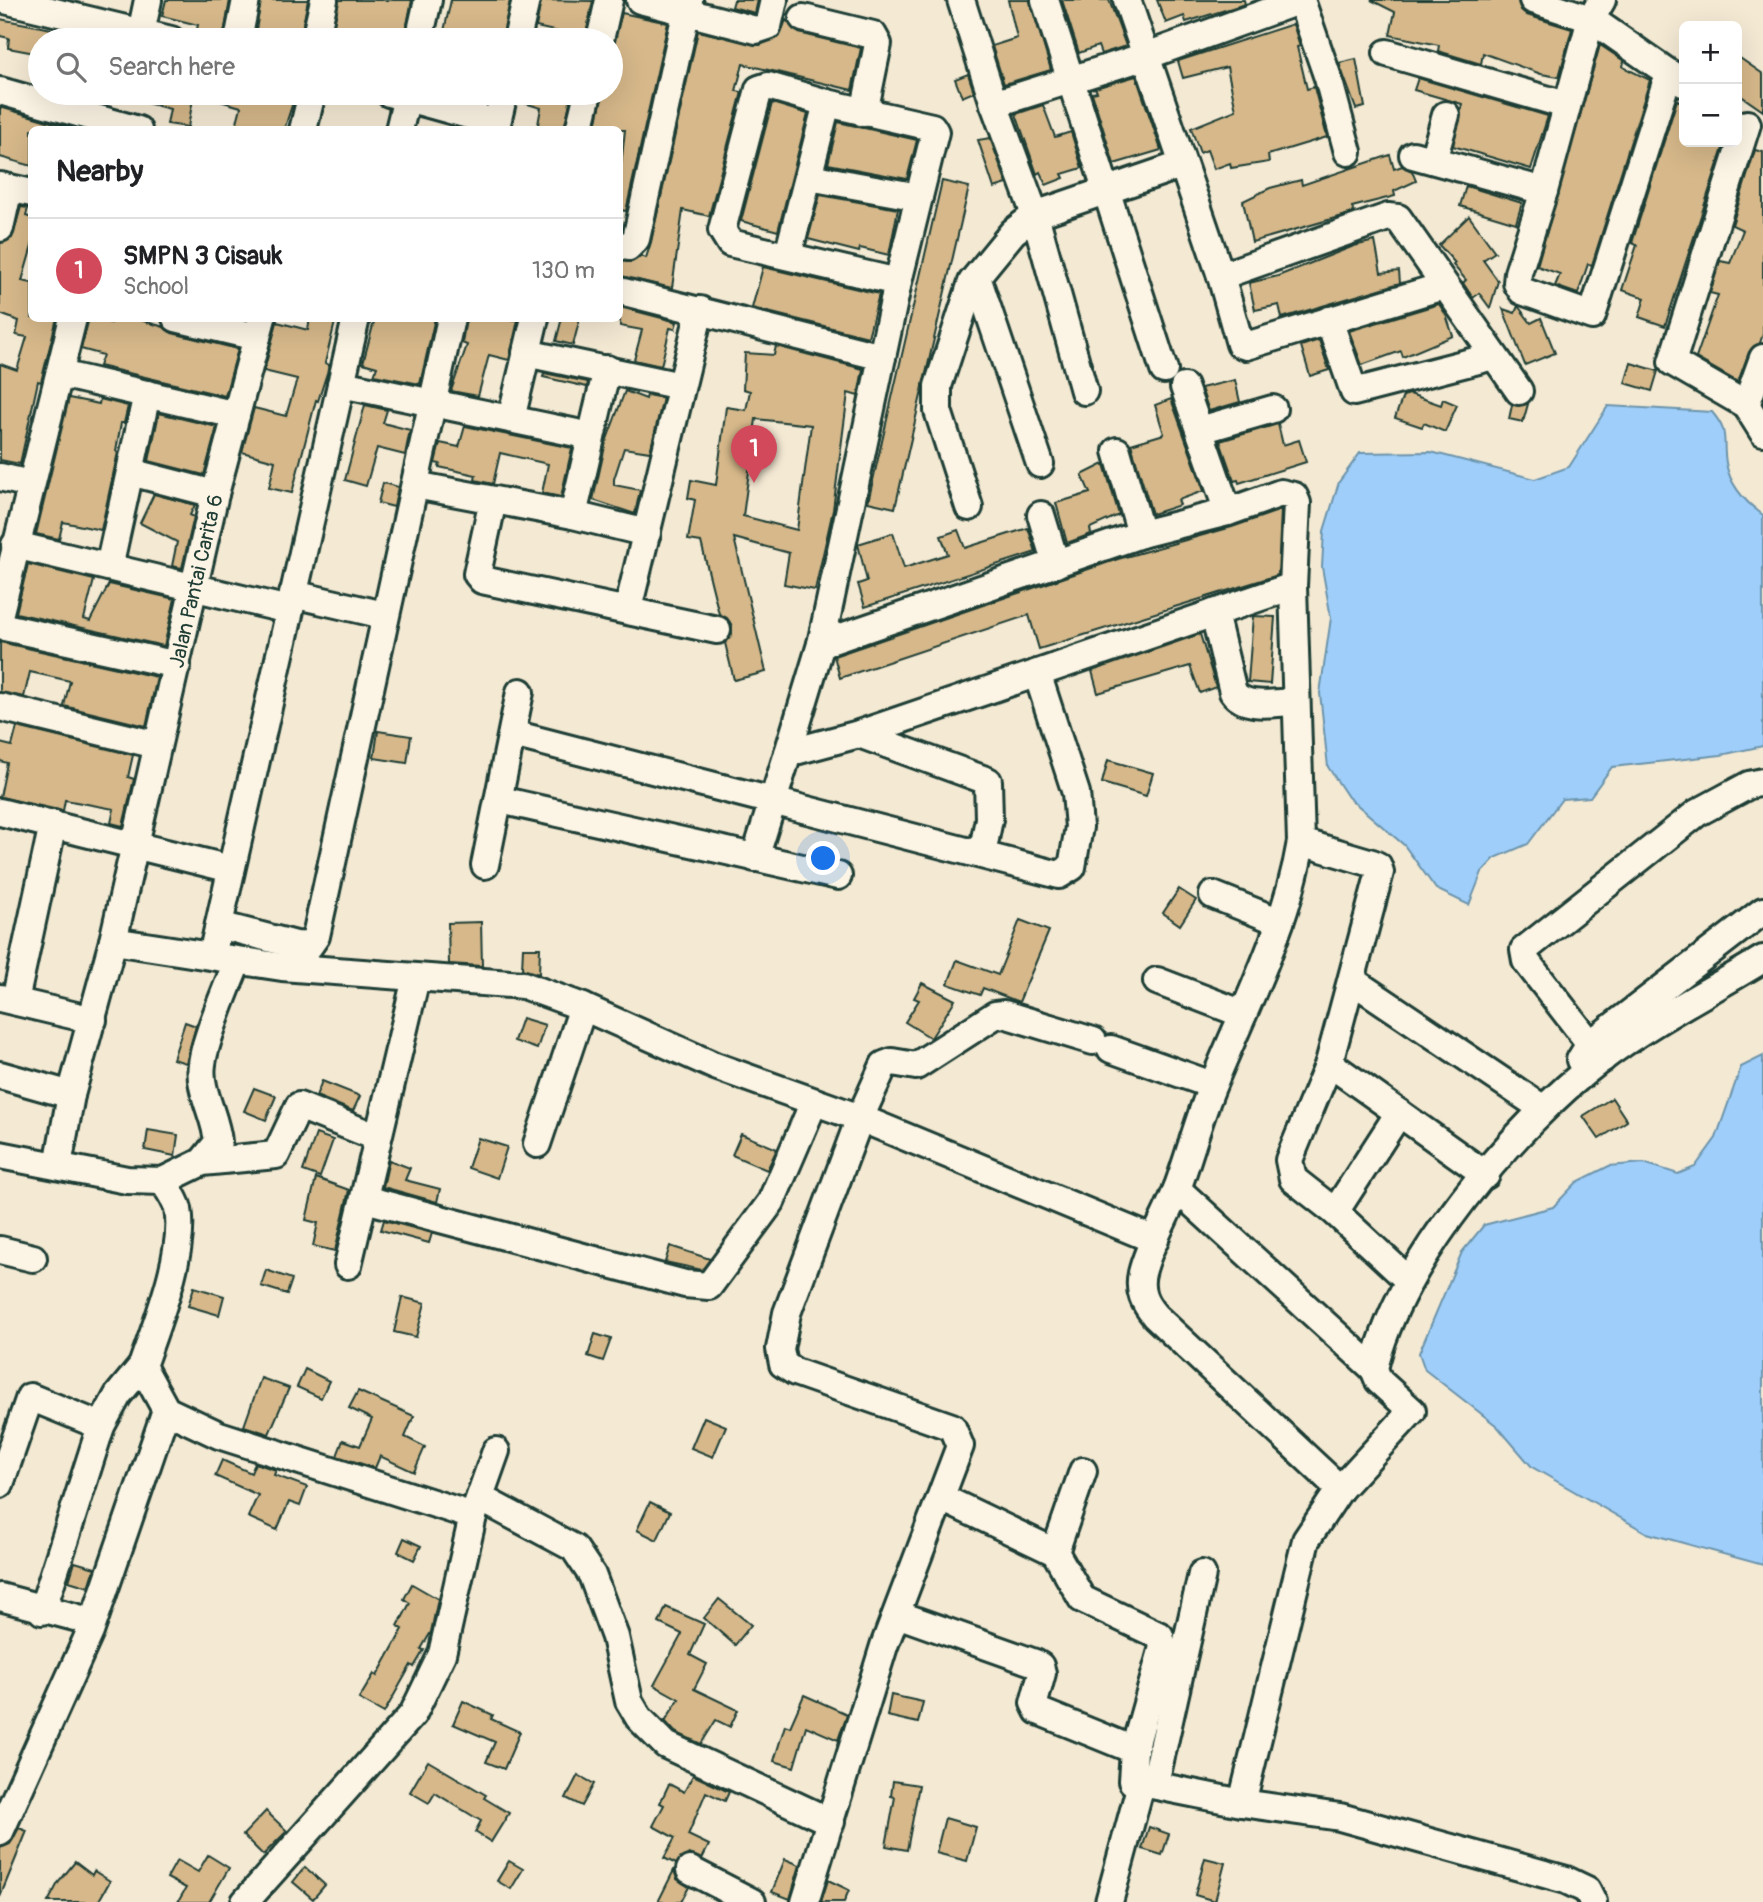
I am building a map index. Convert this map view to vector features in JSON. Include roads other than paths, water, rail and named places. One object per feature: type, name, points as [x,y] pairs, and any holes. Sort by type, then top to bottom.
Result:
[{"type":"street","points":[[5,0],[120,28]]},
{"type":"street","points":[[142,28],[148,0]]},
{"type":"street","points":[[240,28],[246,0]]},
{"type":"street","points":[[318,28],[324,0]]},
{"type":"street","points":[[422,28],[428,0]]},
{"type":"street","points":[[520,28],[526,0]]},
{"type":"street","points":[[603,28],[609,0]]},
{"type":"street","points":[[640,0],[687,6],[756,30],[768,26],[774,0]]},
{"type":"street","points":[[961,0],[994,104],[1035,215],[1084,391]]},
{"type":"street","points":[[1045,0],[1164,370]]},
{"type":"street","points":[[1127,0],[1181,165],[1222,276],[1240,344],[1246,346],[1443,286]]},
{"type":"street","points":[[994,104],[1146,56],[1300,0],[1328,78],[1348,152]]},
{"type":"street","points":[[1533,0],[1597,10],[1677,78],[1592,316],[1522,291],[1517,283],[1545,191],[1566,105],[1597,10]]},
{"type":"street","points":[[623,246],[628,247],[636,239],[687,6]]},
{"type":"street","points":[[803,18],[873,35],[878,44],[864,113]]},
{"type":"street","points":[[1387,53],[1566,105]]},
{"type":"street","points":[[755,858],[821,644],[898,282],[935,132],[932,127],[864,113],[768,86],[759,89],[722,230],[730,243],[898,282]]},
{"type":"street","points":[[0,92],[28,100]]},
{"type":"street","points":[[788,256],[827,103]]},
{"type":"street","points":[[47,105],[123,126]]},
{"type":"street","points":[[304,126],[309,105]]},
{"type":"street","points":[[399,126],[400,105]]},
{"type":"street","points":[[437,105],[497,123],[501,105]]},
{"type":"street","points":[[580,126],[585,105]]},
{"type":"street","points":[[1446,115],[1423,157],[1545,191]]},
{"type":"street","points":[[1749,125],[1672,362],[1745,405],[1763,432]]},
{"type":"street","points":[[969,507],[936,400],[965,297],[976,276],[1013,232],[1035,215],[1181,165]]},
{"type":"street","points":[[810,177],[919,197]]},
{"type":"street","points":[[0,228],[14,189]]},
{"type":"street","points":[[1222,276],[1388,217],[1398,218],[1519,391]]},
{"type":"street","points":[[976,276],[1040,464]]},
{"type":"street","points":[[623,292],[882,357]]},
{"type":"street","points":[[628,610],[700,310]]},
{"type":"street","points":[[1329,320],[1354,391],[1494,356]]},
{"type":"street","points":[[0,612],[72,322]]},
{"type":"street","points":[[210,322],[260,328]]},
{"type":"street","points":[[202,1162],[218,1142],[217,1126],[204,1089],[202,1064],[224,959],[219,925],[355,322]]},
{"type":"street","points":[[219,925],[296,945],[309,946],[316,936],[450,322]]},
{"type":"street","points":[[512,419],[534,322]]},
{"type":"street","name":"Jalan Pantai Carita 6","points":[[58,1165],[71,1095],[113,941],[215,494],[260,328]]},
{"type":"street","points":[[526,353],[681,386]]},
{"type":"street","points":[[1745,405],[1763,358]]},
{"type":"street","points":[[573,515],[607,369]]},
{"type":"street","points":[[60,374],[236,415]]},
{"type":"street","points":[[341,384],[592,436]]},
{"type":"street","points":[[1184,387],[1228,512]]},
{"type":"street","points":[[109,567],[147,394]]},
{"type":"street","points":[[1200,430],[1273,409]]},
{"type":"street","points":[[1117,451],[1141,534]]},
{"type":"street","points":[[130,472],[215,494]]},
{"type":"street","points":[[0,477],[30,484]]},
{"type":"street","points":[[415,485],[573,515],[647,533]]},
{"type":"street","points":[[821,644],[1141,534],[1228,512],[1281,493],[1294,496],[1297,503],[1293,586],[1301,842],[1280,922],[1212,1086],[1177,1189],[1142,1272],[1144,1303],[1340,1489]]},
{"type":"street","points":[[493,500],[477,574],[482,580],[718,630]]},
{"type":"street","points":[[1041,515],[1056,564]]},
{"type":"street","points":[[15,545],[194,588],[384,615]]},
{"type":"street","points":[[788,753],[859,734],[1293,586]]},
{"type":"street","points":[[1214,613],[1233,692],[1238,699],[1246,703],[1296,702]]},
{"type":"street","points":[[0,626],[177,665]]},
{"type":"street","points":[[513,734],[1059,875],[1072,867],[1079,827],[1076,793],[1037,673]]},
{"type":"street","points":[[485,865],[520,692]]},
{"type":"street","points":[[0,707],[158,745]]},
{"type":"street","points":[[859,734],[988,781],[989,819],[982,854]]},
{"type":"street","points":[[1596,1051],[1525,961],[1524,950],[1697,813],[1749,785],[1763,782]]},
{"type":"street","points":[[500,800],[838,876]]},
{"type":"street","points":[[0,812],[231,869]]},
{"type":"street","points":[[53,824],[8,1000],[93,1020]]},
{"type":"street","points":[[1301,842],[1378,866],[1380,872],[1329,1063],[1289,1160],[1288,1170],[1293,1179],[1335,1212],[1408,1280]]},
{"type":"street","points":[[1213,895],[1280,922]]},
{"type":"street","points":[[1374,1369],[1408,1280],[1436,1237],[1486,1175],[1596,1051],[1763,911]]},
{"type":"street","points":[[113,941],[224,959],[416,978],[472,979],[523,985],[583,1007],[715,1066],[860,1118],[1155,1240]]},
{"type":"street","points":[[1596,1051],[1763,959]]},
{"type":"street","points":[[348,1265],[365,1199],[376,1137],[416,978]]},
{"type":"street","points":[[1157,981],[1242,1014]]},
{"type":"street","points":[[1353,981],[1550,1101]]},
{"type":"street","points":[[537,1144],[583,1007]]},
{"type":"street","points":[[805,1902],[884,1647],[960,1446],[952,1427],[795,1371],[783,1363],[779,1349],[787,1313],[860,1118],[884,1065],[892,1062],[916,1066],[995,1015],[1003,1014],[1102,1045],[1212,1086]]},
{"type":"street","points":[[1329,1063],[1486,1175]]},
{"type":"street","points":[[0,1075],[71,1095]]},
{"type":"street","points":[[365,1199],[685,1284],[709,1286],[772,1202],[814,1102]]},
{"type":"street","points":[[0,1155],[127,1180],[163,1181],[202,1162],[276,1155],[299,1106],[376,1137]]},
{"type":"street","points":[[1335,1212],[1399,1113]]},
{"type":"street","points":[[42,1611],[101,1426],[118,1395],[142,1366],[162,1310],[179,1234],[178,1207],[163,1181]]},
{"type":"street","points":[[1177,1189],[1374,1369],[1379,1381],[1412,1411],[1340,1489],[1315,1524],[1303,1548],[1242,1802]]},
{"type":"street","points":[[0,1250],[33,1258]]},
{"type":"street","points":[[142,1366],[166,1410],[219,1435],[477,1508],[574,1548],[592,1575],[615,1637],[629,1701],[639,1718],[666,1745],[831,1822]]},
{"type":"street","points":[[0,1484],[8,1430],[30,1397],[34,1396],[101,1426]]},
{"type":"street","points":[[0,1832],[93,1622],[166,1410]]},
{"type":"street","points":[[245,1902],[413,1714],[442,1654],[477,1508],[496,1451]]},
{"type":"street","points":[[1055,1552],[1083,1471]]},
{"type":"street","points":[[942,1498],[1055,1552],[1082,1599],[1160,1636],[1163,1647],[1134,1750],[1132,1781],[1340,1817],[1566,1880],[1587,1890],[1593,1902]]},
{"type":"street","points":[[1109,1902],[1148,1784],[1202,1574]]},
{"type":"street","points":[[0,1597],[42,1611],[93,1622]]},
{"type":"street","points":[[897,1614],[1035,1663],[1040,1666],[1042,1674],[1034,1703],[1038,1711],[1134,1750]]},
{"type":"street","points":[[690,1870],[752,1902]]},
{"type":"water","points":[[1608,406],[1712,412],[1723,431],[1726,463],[1731,479],[1744,499],[1763,515],[1763,746],[1721,755],[1612,767],[1590,797],[1562,799],[1528,844],[1495,858],[1482,872],[1469,905],[1436,889],[1404,845],[1348,797],[1328,767],[1320,693],[1331,618],[1322,567],[1324,531],[1339,482],[1360,453],[1431,452],[1535,479],[1569,467]]},
{"type":"water","points":[[1763,1056],[1763,1565],[1647,1533],[1532,1467],[1497,1426],[1425,1370],[1419,1353],[1462,1252],[1484,1225],[1553,1207],[1577,1182],[1609,1166],[1644,1163],[1678,1174],[1695,1167],[1716,1138],[1741,1067]]},
{"type":"place","name":"SMPN 3 Cisauk","points":[[754,483]]}]
